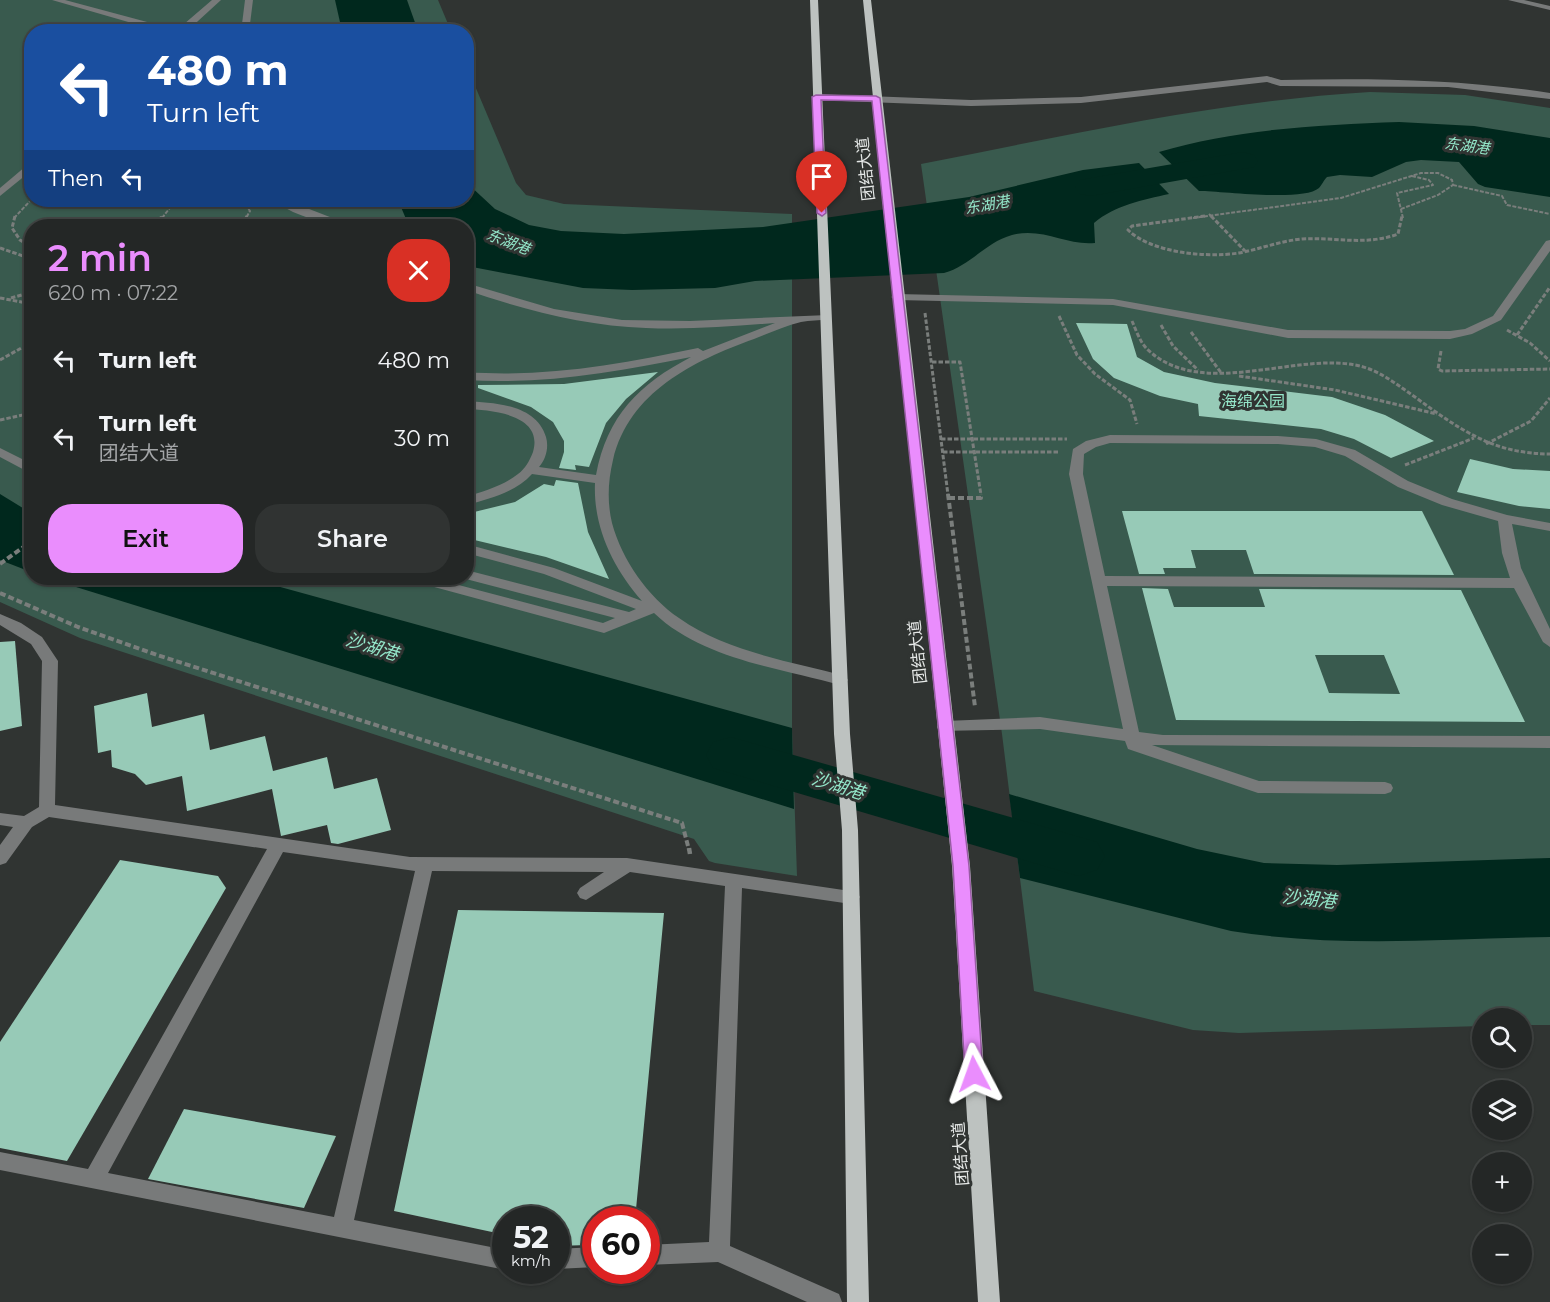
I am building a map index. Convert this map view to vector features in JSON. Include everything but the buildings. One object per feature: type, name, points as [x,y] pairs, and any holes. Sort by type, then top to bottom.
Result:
[{"type":"main road","points":[[814,0],[824,317],[842,734],[850,830],[858,1302]]},
{"type":"main road","name":"团结大道","points":[[867,0],[897,294],[961,866],[988,1292]]},
{"type":"main road","points":[[988,1292],[1000,1302]]},
{"type":"street","points":[[56,0],[144,24]]},
{"type":"street","points":[[189,24],[217,0]]},
{"type":"street","points":[[246,24],[249,0]]},
{"type":"street","points":[[1512,0],[1550,8]]},
{"type":"street","points":[[1542,0],[1550,2]]},
{"type":"street","points":[[816,97],[971,103],[1080,100],[1267,79],[1280,83],[1437,81],[1499,87],[1550,96]]},
{"type":"street","points":[[0,193],[24,172]]},
{"type":"street","points":[[291,207],[327,219]]},
{"type":"street","points":[[897,294],[923,298],[1128,303],[1287,334],[1450,334],[1468,332],[1491,323],[1550,243]]},
{"type":"street","points":[[474,288],[560,313],[624,323],[706,324],[824,317]]},
{"type":"street","points":[[474,376],[517,378],[570,376],[718,347],[801,318]]},
{"type":"street","points":[[652,608],[627,572],[605,527],[602,480],[607,448],[614,428],[624,414],[669,374],[718,347]]},
{"type":"street","points":[[474,406],[503,408],[526,418],[540,434],[543,451],[533,470],[498,492],[474,499]]},
{"type":"street","points":[[1385,788],[1258,787],[1134,746],[1076,474],[1078,452],[1091,444],[1110,439],[1307,442],[1350,453],[1432,497],[1504,519],[1550,527]]},
{"type":"street","points":[[0,452],[24,466]]},
{"type":"street","points":[[533,470],[602,480]]},
{"type":"street","points":[[1504,519],[1506,544],[1517,583],[1550,642]]},
{"type":"street","points":[[474,550],[549,571],[652,608],[703,639],[840,680]]},
{"type":"street","points":[[474,576],[628,617]]},
{"type":"street","points":[[1099,581],[1517,583]]},
{"type":"street","points":[[443,585],[604,628],[652,608]]},
{"type":"street","points":[[0,619],[30,634],[47,650],[50,662],[47,810]]},
{"type":"street","points":[[945,727],[1040,723],[1163,741],[1550,742]]},
{"type":"street","points":[[0,858],[26,823],[47,810],[425,865],[627,865],[696,873],[851,897]]},
{"type":"street","points":[[0,819],[26,823]]},
{"type":"street","points":[[93,1180],[278,845]]},
{"type":"street","points":[[342,1229],[425,865]]},
{"type":"street","points":[[586,893],[627,865]]},
{"type":"street","points":[[719,1252],[734,879]]},
{"type":"street","points":[[0,1161],[492,1257]]},
{"type":"street","points":[[660,1254],[719,1252],[831,1302]]},
{"type":"path","points":[[1412,176],[1429,180],[1433,185],[1397,193],[1396,200],[1401,209],[1403,226],[1398,234],[1389,238],[1362,242],[1305,238],[1220,255],[1142,241],[1128,230],[1132,226],[1209,214],[1330,200],[1412,176],[1438,172],[1451,178],[1453,185]]},
{"type":"path","points":[[1401,209],[1444,192],[1453,185]]},
{"type":"path","points":[[1453,185],[1502,196],[1508,205],[1550,214]]},
{"type":"path","points":[[24,207],[15,215],[12,228],[24,242]]},
{"type":"path","points":[[160,219],[165,216],[171,207]]},
{"type":"path","points":[[1209,214],[1245,251]]},
{"type":"path","points":[[0,248],[24,256]]},
{"type":"path","points":[[1518,335],[1550,287]]},
{"type":"path","points":[[0,298],[24,294]]},
{"type":"path","points":[[7,298],[24,302]]},
{"type":"path","points":[[923,298],[978,726]]},
{"type":"path","points":[[1056,300],[1061,325],[1069,345],[1089,371],[1131,402],[1141,439]]},
{"type":"path","points":[[1128,303],[1132,325],[1147,349],[1166,361],[1198,371],[1335,390],[1441,416]]},
{"type":"path","points":[[1165,309],[1161,326],[1163,332],[1198,371]]},
{"type":"path","points":[[1186,314],[1198,345],[1223,374]]},
{"type":"path","points":[[1491,323],[1518,335],[1550,361]]},
{"type":"path","points":[[1450,334],[1440,354],[1438,369],[1440,371],[1549,369],[1550,374]]},
{"type":"path","points":[[0,360],[24,346]]},
{"type":"path","points":[[932,362],[960,362],[981,498],[949,498]]},
{"type":"path","points":[[1229,375],[1326,364],[1360,366],[1383,375],[1486,444],[1514,453],[1550,454]]},
{"type":"path","points":[[1486,444],[1530,423],[1545,408],[1550,398]]},
{"type":"path","points":[[0,420],[24,415]]},
{"type":"path","points":[[1391,477],[1407,464],[1474,438]]},
{"type":"path","points":[[941,439],[1110,439]]},
{"type":"path","points":[[943,452],[1078,452]]},
{"type":"path","points":[[0,564],[24,547]]},
{"type":"path","points":[[0,593],[48,616],[121,644],[460,750],[682,823],[696,873]]},
{"type":"green space","points":[[0,0],[438,0],[448,24],[24,24],[24,207],[474,207],[474,84],[516,183],[526,195],[564,204],[792,214],[792,728],[797,876],[715,863],[709,861],[694,839],[80,638],[0,602]]},
{"type":"green space","name":"海绵公园","points":[[1370,92],[1465,95],[1550,108],[1550,1025],[1532,1025],[1532,1008],[1472,1008],[1472,1026],[1239,1033],[1193,1030],[1034,991],[1002,734],[921,164],[1144,120],[1313,96]]},
{"type":"water","points":[[335,0],[407,0],[416,24],[340,24]]},
{"type":"water","points":[[1399,122],[1474,126],[1550,138],[1550,197],[1485,187],[1478,184],[1459,162],[1421,160],[1406,162],[1372,177],[1340,175],[1327,177],[1319,188],[1297,194],[1262,195],[1199,191],[1159,152],[1248,133]]},
{"type":"water","points":[[1139,163],[1169,194],[1130,204],[1102,217],[1094,223],[1095,243],[1023,233],[1003,238],[962,265],[944,273],[755,281],[715,288],[632,290],[583,288],[474,267],[474,219],[406,219],[401,207],[474,207],[474,190],[495,209],[529,225],[561,231],[624,234],[763,227],[969,197],[1083,170]]},
{"type":"water","points":[[0,494],[24,509],[24,569],[0,560]]},
{"type":"water","points":[[70,585],[273,585],[792,728],[794,809]]},
{"type":"water","points":[[1009,794],[1197,849],[1264,863],[1337,865],[1550,858],[1550,937],[1350,941],[1271,936],[1231,931],[1020,878]]},
{"type":"waterway","name":"东湖港","points":[[1091,187],[1243,161]]},
{"type":"waterway","name":"沙湖港","points":[[731,755],[1078,856]]},
{"type":"route","points":[[822,213],[816,97],[876,98],[961,866],[974,1074]]}]
